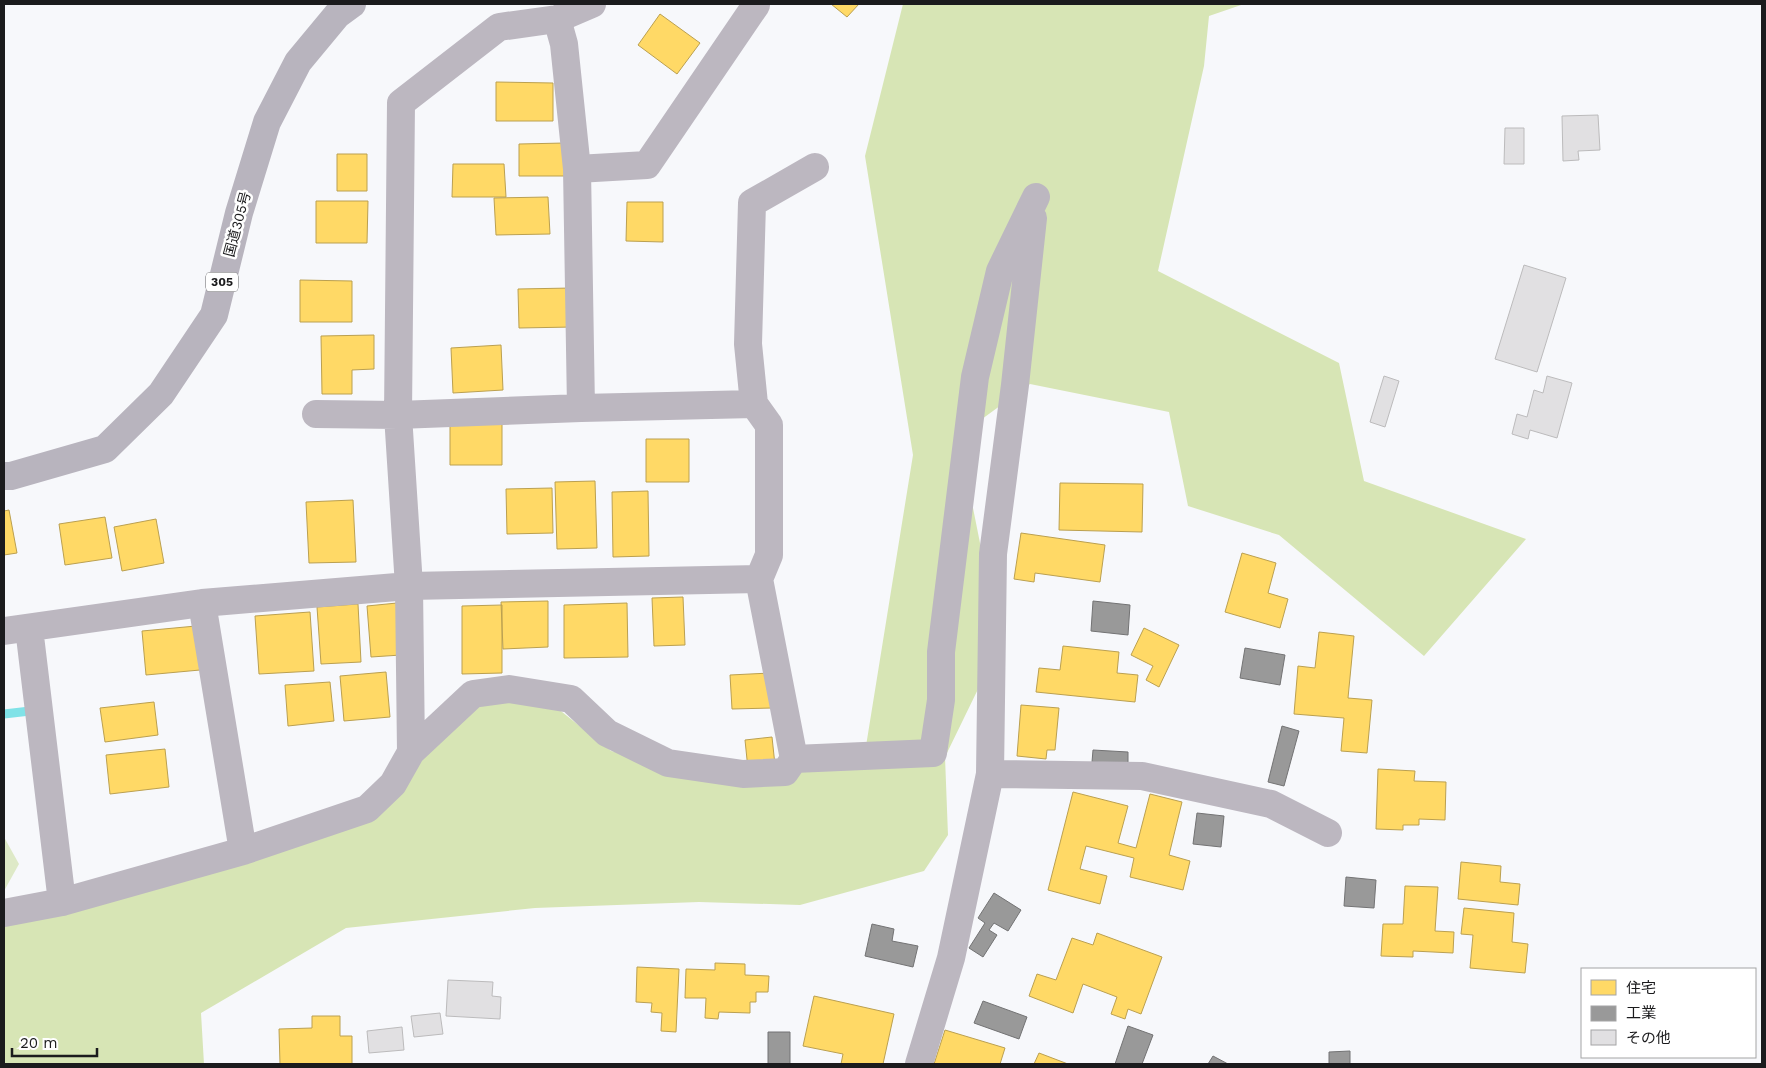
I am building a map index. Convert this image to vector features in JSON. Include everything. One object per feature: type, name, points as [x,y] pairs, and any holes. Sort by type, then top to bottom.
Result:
[{"type":"highway","name":"国道305号","points":[[4,476],[10,476],[105,449],[161,394],[214,315],[239,213],[267,122],[298,62],[338,15],[352,4]]},
{"type":"street","points":[[411,752],[409,586],[398,415],[401,103],[499,27],[557,19],[592,4]]},
{"type":"street","points":[[577,168],[647,165],[756,5],[754,4]]},
{"type":"street","points":[[557,19],[564,44],[577,168],[581,408]]},
{"type":"street","points":[[4,913],[62,902],[244,851],[367,809],[393,784],[411,752],[473,694],[509,689],[571,699],[607,733],[668,763],[743,774],[785,772],[794,759],[759,579],[769,555],[769,425],[754,404],[748,344],[752,203],[815,167]]},
{"type":"street","points":[[794,759],[933,753],[941,700],[941,652],[975,377],[1000,271],[1036,197],[1015,386],[993,554],[990,774],[951,958],[919,1064]]},
{"type":"street","points":[[316,414],[398,415],[754,404]]},
{"type":"street","points":[[62,902],[16,630],[202,603],[409,586],[759,579]]},
{"type":"street","points":[[202,603],[244,851]]},
{"type":"street","points":[[990,774],[1142,776],[1271,804],[1328,833]]},
{"type":"green space","points":[[903,4],[1244,4],[1209,16],[1204,66],[1158,271],[1339,363],[1364,481],[1526,539],[1424,656],[1279,535],[1188,506],[1169,412],[1030,384],[982,419],[972,503],[993,608],[981,683],[945,757],[948,835],[924,871],[800,905],[699,902],[535,908],[346,928],[201,1013],[204,1064],[4,1064],[4,916],[337,824],[472,691],[537,692],[611,751],[746,780],[866,746],[913,455],[865,156]]},
{"type":"green space","points":[[4,837],[19,864],[4,891]]},
{"type":"building: 住宅","points":[[831,4],[859,4],[847,17]]},
{"type":"building: 住宅","points":[[660,14],[700,43],[677,74],[638,45]]},
{"type":"building: 住宅","points":[[496,82],[553,83],[553,121],[496,121]]},
{"type":"building: 住宅","points":[[565,143],[566,176],[519,176],[519,144]]},
{"type":"building: 住宅","points":[[337,154],[367,154],[367,191],[337,191]]},
{"type":"building: 住宅","points":[[453,164],[504,164],[506,197],[452,197]]},
{"type":"building: 住宅","points":[[548,197],[550,234],[496,235],[494,198]]},
{"type":"building: 住宅","points":[[316,201],[368,201],[367,243],[316,243]]},
{"type":"building: 住宅","points":[[627,202],[663,202],[663,242],[626,241]]},
{"type":"building: 住宅","points":[[300,280],[352,281],[352,322],[300,322]]},
{"type":"building: 住宅","points":[[572,288],[573,327],[519,328],[518,289]]},
{"type":"building: 住宅","points":[[374,335],[374,369],[352,370],[352,394],[322,394],[321,336]]},
{"type":"building: 住宅","points":[[501,345],[503,390],[453,393],[451,348]]},
{"type":"building: 住宅","points":[[450,423],[502,423],[502,465],[450,465]]},
{"type":"building: 住宅","points":[[646,439],[689,439],[689,482],[646,482]]},
{"type":"building: 住宅","points":[[595,481],[597,548],[557,549],[555,482]]},
{"type":"building: 住宅","points":[[1060,483],[1143,484],[1142,532],[1059,530]]},
{"type":"building: 住宅","points":[[552,488],[553,533],[507,534],[506,489]]},
{"type":"building: 住宅","points":[[648,491],[649,556],[613,557],[612,492]]},
{"type":"building: 住宅","points":[[353,500],[356,562],[309,563],[306,502]]},
{"type":"building: 住宅","points":[[9,510],[17,553],[4,555],[4,511]]},
{"type":"building: 住宅","points":[[105,517],[112,558],[65,565],[59,524]]},
{"type":"building: 住宅","points":[[156,519],[164,563],[122,571],[114,527]]},
{"type":"building: 住宅","points":[[1021,533],[1105,545],[1100,582],[1035,573],[1034,582],[1014,579]]},
{"type":"building: 住宅","points":[[1242,553],[1276,563],[1268,593],[1288,599],[1280,628],[1225,612]]},
{"type":"building: 住宅","points":[[683,597],[685,645],[654,646],[652,598]]},
{"type":"building: 住宅","points":[[548,601],[548,647],[503,649],[501,602]]},
{"type":"building: 住宅","points":[[397,603],[401,655],[371,657],[367,606]]},
{"type":"building: 住宅","points":[[627,603],[628,657],[564,658],[564,605]]},
{"type":"building: 住宅","points":[[358,604],[361,662],[321,664],[317,607]]},
{"type":"building: 住宅","points":[[502,605],[502,673],[462,674],[462,606]]},
{"type":"building: 住宅","points":[[310,612],[314,671],[259,674],[255,616]]},
{"type":"building: 住宅","points":[[196,626],[200,670],[146,675],[142,631]]},
{"type":"building: 住宅","points":[[1144,628],[1179,645],[1159,687],[1146,680],[1153,666],[1131,655]]},
{"type":"building: 住宅","points":[[1319,632],[1354,636],[1348,698],[1372,700],[1367,753],[1341,751],[1344,718],[1294,714],[1298,666],[1315,668]]},
{"type":"building: 住宅","points":[[1063,646],[1119,652],[1117,673],[1138,675],[1135,702],[1036,692],[1039,668],[1060,670]]},
{"type":"building: 住宅","points":[[386,672],[390,717],[344,721],[340,676]]},
{"type":"building: 住宅","points":[[770,673],[772,708],[732,709],[730,675]]},
{"type":"building: 住宅","points":[[330,682],[334,721],[288,726],[285,685]]},
{"type":"building: 住宅","points":[[154,702],[158,735],[105,742],[100,708]]},
{"type":"building: 住宅","points":[[1021,705],[1059,708],[1055,750],[1047,750],[1046,759],[1017,756]]},
{"type":"building: 住宅","points":[[772,737],[775,765],[748,769],[745,740]]},
{"type":"building: 住宅","points":[[165,749],[169,787],[110,794],[106,755]]},
{"type":"building: 住宅","points":[[1378,769],[1415,771],[1414,781],[1446,782],[1445,820],[1419,819],[1419,825],[1403,825],[1403,830],[1376,829]]},
{"type":"building: 住宅","points":[[1073,792],[1128,806],[1118,843],[1136,848],[1150,794],[1182,802],[1169,855],[1190,861],[1183,890],[1130,877],[1134,858],[1086,846],[1080,869],[1107,876],[1100,904],[1048,890]]},
{"type":"building: 住宅","points":[[1461,862],[1501,866],[1500,882],[1520,884],[1518,905],[1458,899]]},
{"type":"building: 住宅","points":[[1405,886],[1438,887],[1435,931],[1454,932],[1453,953],[1413,951],[1413,957],[1381,956],[1383,924],[1403,924]]},
{"type":"building: 住宅","points":[[1464,908],[1514,913],[1512,942],[1528,944],[1525,973],[1470,968],[1473,935],[1461,934]]},
{"type":"building: 住宅","points":[[1097,933],[1162,957],[1141,1014],[1128,1009],[1125,1019],[1111,1014],[1117,997],[1083,984],[1073,1013],[1029,996],[1037,974],[1056,980],[1072,938],[1093,945]]},
{"type":"building: 住宅","points":[[715,963],[745,964],[745,975],[769,976],[768,992],[756,992],[756,1002],[750,1002],[750,1013],[719,1012],[718,1019],[705,1018],[706,998],[685,998],[686,969],[715,970]]},
{"type":"building: 住宅","points":[[637,967],[679,969],[676,1032],[661,1031],[662,1013],[651,1012],[652,1003],[636,1002]]},
{"type":"building: 住宅","points":[[814,996],[894,1014],[883,1064],[841,1064],[843,1054],[803,1046]]},
{"type":"building: 住宅","points":[[312,1016],[340,1016],[340,1036],[352,1036],[352,1064],[280,1064],[279,1029],[312,1028]]},
{"type":"building: 住宅","points":[[945,1030],[1005,1048],[1000,1064],[934,1064]]},
{"type":"building: 住宅","points":[[1039,1053],[1068,1064],[1034,1064]]},
{"type":"building: 工業","points":[[1093,601],[1130,605],[1128,635],[1091,631]]},
{"type":"building: 工業","points":[[1245,648],[1285,655],[1280,685],[1240,678]]},
{"type":"building: 工業","points":[[1282,726],[1299,731],[1284,786],[1268,782]]},
{"type":"building: 工業","points":[[1093,750],[1128,752],[1128,764],[1092,762]]},
{"type":"building: 工業","points":[[1197,813],[1224,816],[1221,847],[1193,844]]},
{"type":"building: 工業","points":[[1346,877],[1376,880],[1374,908],[1344,906]]},
{"type":"building: 工業","points":[[994,893],[1021,910],[1008,931],[994,923],[989,930],[997,935],[983,957],[969,948],[985,923],[978,918]]},
{"type":"building: 工業","points":[[872,924],[894,929],[892,941],[918,946],[913,967],[865,956]]},
{"type":"building: 工業","points":[[983,1001],[1027,1017],[1019,1039],[974,1023]]},
{"type":"building: 工業","points":[[1128,1026],[1153,1035],[1142,1064],[1115,1064]]},
{"type":"building: 工業","points":[[768,1032],[790,1032],[790,1064],[768,1064]]},
{"type":"building: 工業","points":[[1350,1051],[1350,1064],[1329,1064],[1329,1052]]},
{"type":"building: 工業","points":[[1213,1056],[1228,1064],[1208,1064]]},
{"type":"building: その他","points":[[1598,115],[1600,150],[1578,151],[1579,160],[1563,161],[1562,116]]},
{"type":"building: その他","points":[[1505,128],[1524,128],[1524,164],[1504,164]]},
{"type":"building: その他","points":[[1524,265],[1566,278],[1537,372],[1495,359]]},
{"type":"building: その他","points":[[1384,376],[1399,381],[1385,427],[1370,422]]},
{"type":"building: その他","points":[[1547,376],[1572,383],[1557,438],[1530,430],[1528,439],[1512,434],[1517,414],[1527,417],[1534,390],[1543,393]]},
{"type":"building: その他","points":[[448,980],[493,982],[492,996],[501,997],[500,1019],[446,1016]]},
{"type":"building: その他","points":[[440,1013],[443,1034],[414,1037],[411,1016]]},
{"type":"building: その他","points":[[402,1027],[404,1050],[369,1053],[367,1031]]},
{"type":"waterway","points":[[4,714],[30,711]]}]
